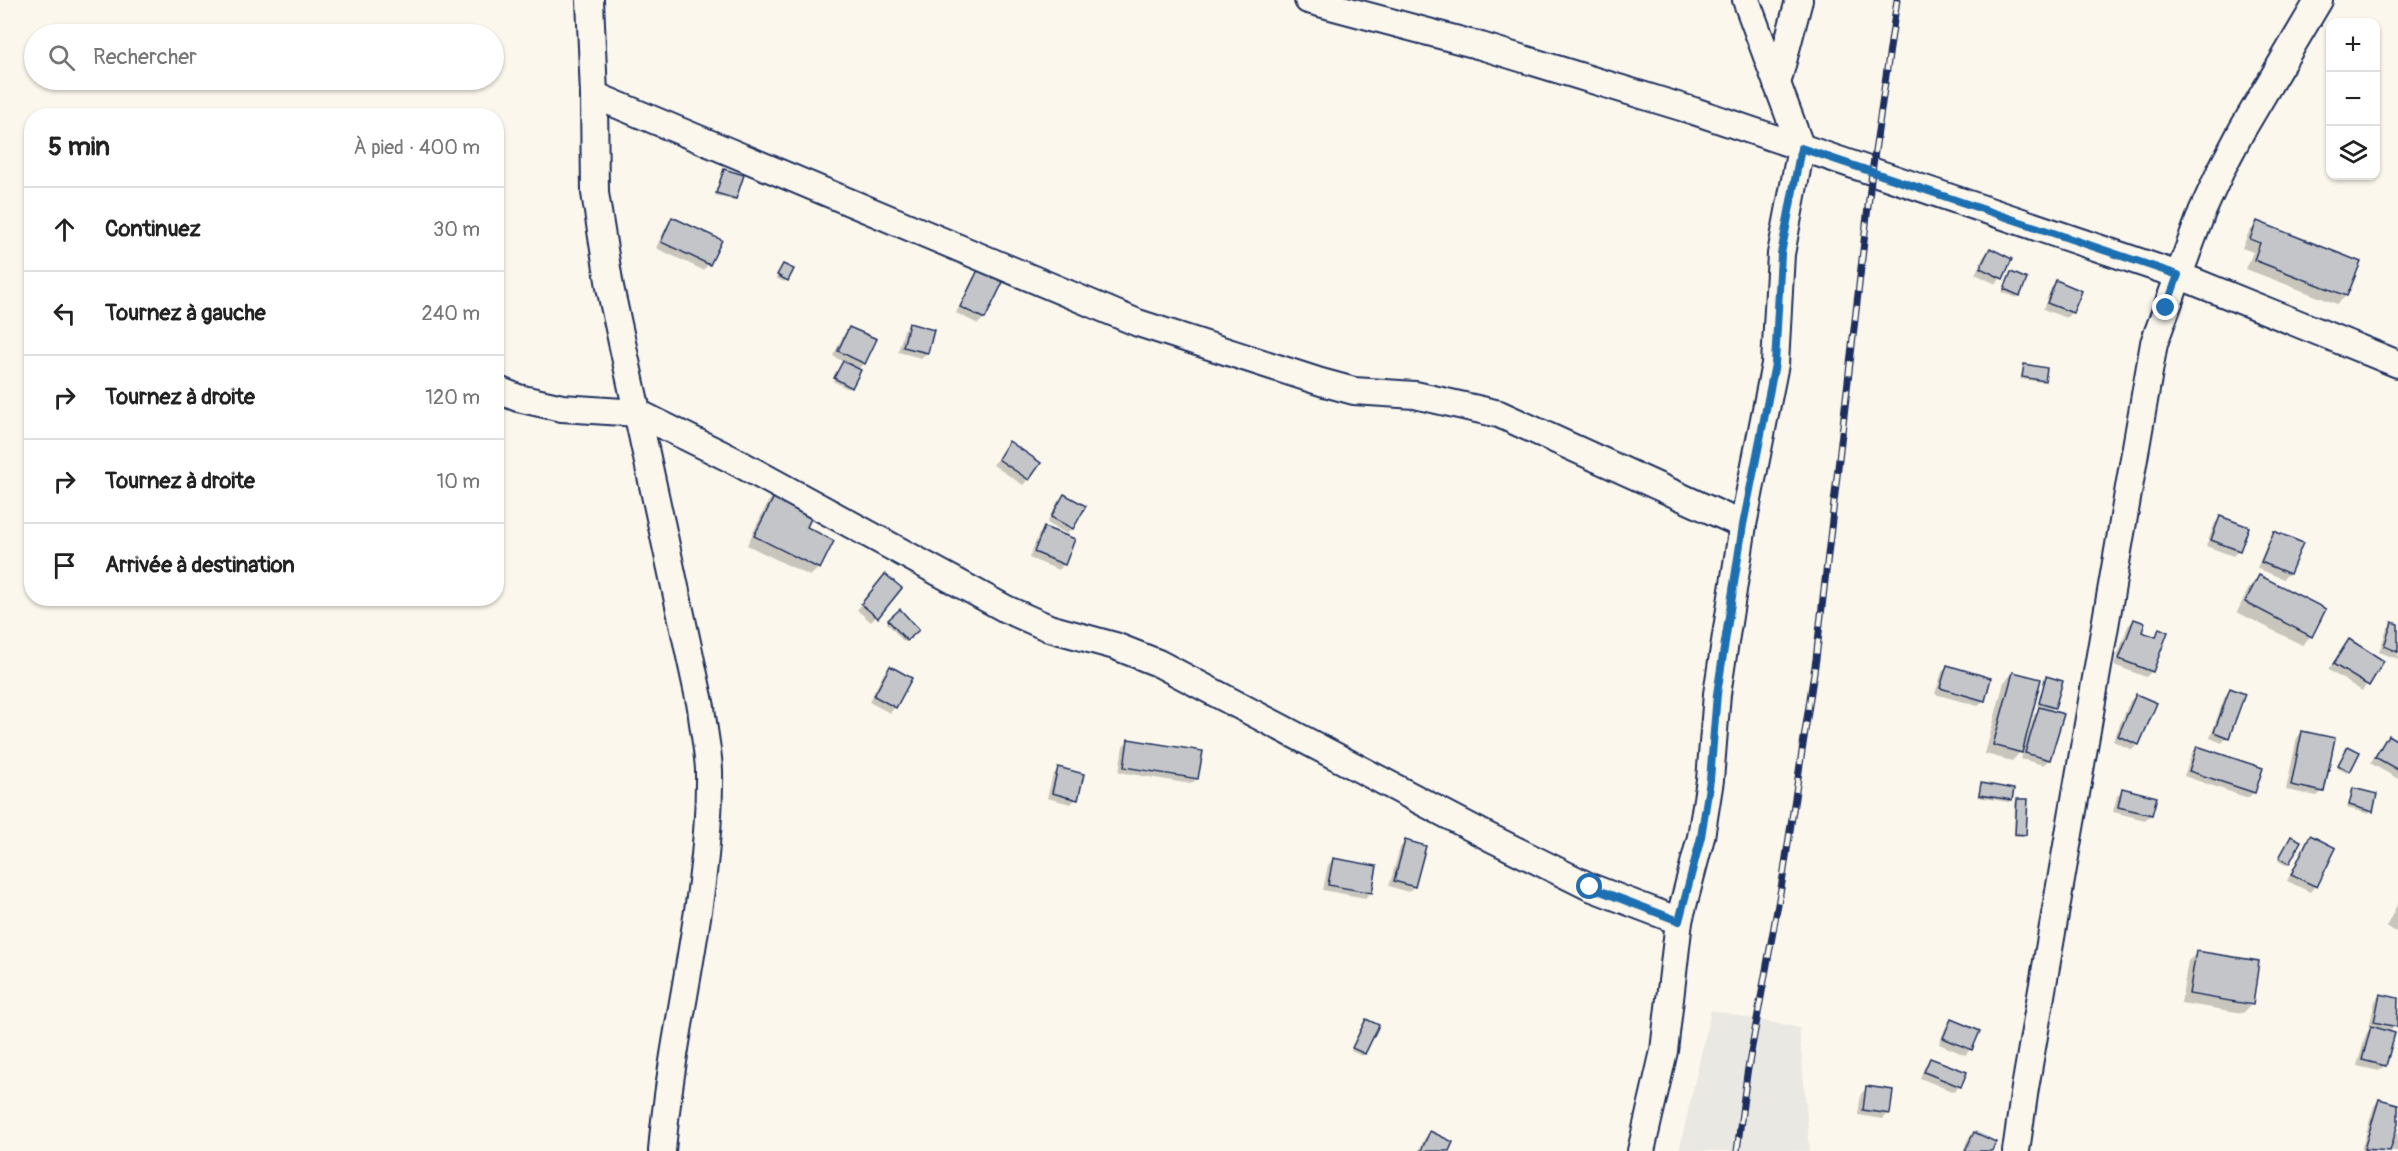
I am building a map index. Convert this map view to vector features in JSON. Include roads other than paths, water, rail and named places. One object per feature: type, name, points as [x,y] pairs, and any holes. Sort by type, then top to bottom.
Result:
[{"type":"street","points":[[590,0],[595,193],[610,287],[701,707],[709,769],[701,891],[665,1105],[662,1151]]},
{"type":"street","points":[[1308,0],[1481,46],[1694,111],[2178,275],[2398,364]]},
{"type":"street","points":[[1641,1151],[1664,1051],[1679,921],[1701,837],[1708,792],[1717,694],[1743,525],[1775,364],[1781,254],[1801,148],[1746,0]]},
{"type":"street","points":[[1777,84],[1798,0]]},
{"type":"street","points":[[2016,1151],[2154,343],[2202,212],[2242,130],[2319,0]]},
{"type":"street","points":[[594,96],[1138,323],[1354,391],[1415,395],[1499,414],[1743,525]]},
{"type":"street","points":[[504,392],[518,398],[562,408],[638,413],[731,459],[1006,609],[1049,628],[1115,646],[1158,663],[1491,838],[1590,887],[1679,921]]},
{"type":"railway","points":[[1737,1151],[1747,1074],[1783,877],[1816,659],[1872,172],[1897,0]]}]
